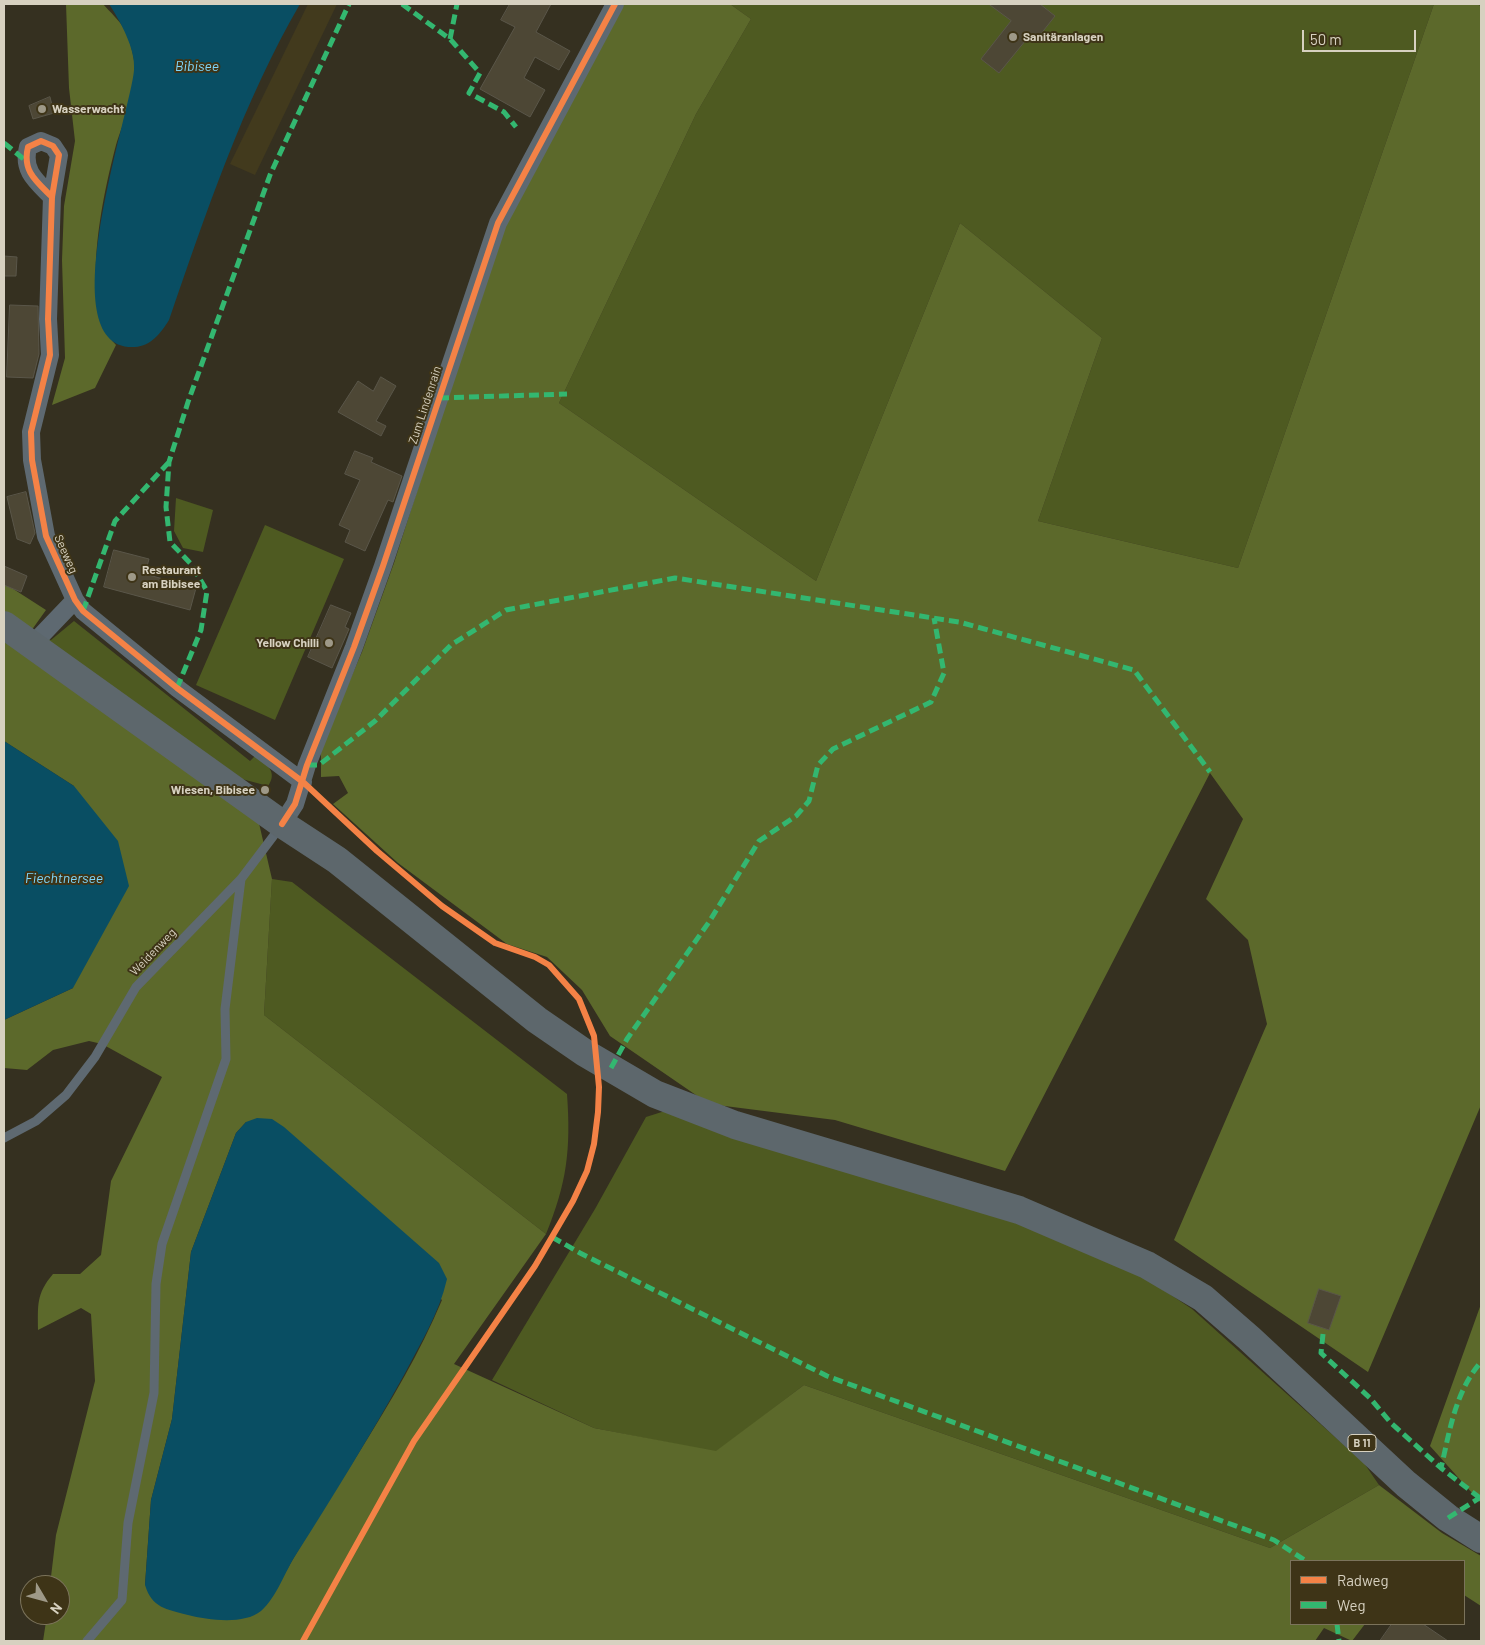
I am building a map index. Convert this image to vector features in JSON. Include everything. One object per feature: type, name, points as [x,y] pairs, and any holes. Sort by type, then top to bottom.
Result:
[{"type":"main road","name":"B 11","points":[[4,626],[282,824],[337,860],[537,1020],[586,1054],[655,1094],[735,1125],[1019,1210],[1147,1264],[1203,1298],[1249,1338],[1406,1484],[1448,1518],[1481,1539]]},
{"type":"street","name":"Zum Lindenrain","points":[[282,824],[295,804],[307,765],[383,566],[498,223],[615,4]]},
{"type":"street","name":"Seeweg","points":[[52,197],[48,319],[50,355],[31,432],[32,460],[46,536],[75,600],[83,611],[177,688],[303,782]]},
{"type":"street","points":[[32,645],[75,600]]},
{"type":"lane","name":"Weidenweg","points":[[4,1138],[36,1121],[66,1095],[95,1057],[136,987],[241,879],[282,824]]},
{"type":"lane","points":[[87,1641],[122,1600],[128,1523],[154,1393],[156,1284],[162,1244],[226,1059],[225,1008],[241,879]]},
{"type":"green space","points":[[66,4],[103,4],[127,34],[134,58],[135,76],[132,96],[116,145],[105,192],[97,248],[96,277],[98,303],[105,327],[116,345],[95,388],[52,405],[65,358],[62,260],[64,206],[75,141],[69,88]]},
{"type":"green space","points":[[620,4],[730,4],[751,19],[696,114],[559,403],[816,581],[960,223],[1102,338],[1038,521],[1238,568],[1434,4],[1476,4],[1481,6],[1481,1105],[1368,1372],[1174,1240],[1267,1024],[1248,940],[1206,899],[1243,819],[1210,773],[1005,1171],[835,1120],[709,1104],[610,1036],[582,990],[547,957],[507,944],[398,863],[333,804],[348,793],[339,776],[321,777],[321,747],[362,652],[394,563],[502,225]]},
{"type":"green space","points":[[730,4],[1434,4],[1238,568],[1038,521],[1102,338],[960,223],[816,581],[559,403],[696,114],[751,19]]},
{"type":"green space","points":[[176,498],[213,510],[203,552],[183,548],[174,531]]},
{"type":"green space","points":[[265,525],[344,559],[275,720],[196,685]]},
{"type":"green space","points":[[4,583],[46,610],[31,631],[4,613]]},
{"type":"green space","points":[[74,621],[250,761],[255,756],[264,762],[270,769],[272,777],[268,786],[242,779],[31,631],[51,640]]},
{"type":"green space","points":[[4,639],[258,819],[272,879],[264,1015],[546,1234],[454,1364],[594,1428],[716,1451],[804,1385],[1270,1548],[1379,1485],[1442,1533],[1481,1556],[1481,1606],[1465,1596],[1465,1560],[1290,1560],[1290,1625],[1364,1625],[1352,1641],[1324,1628],[1315,1641],[43,1641],[45,1625],[70,1625],[70,1575],[51,1575],[56,1535],[95,1381],[91,1314],[81,1308],[38,1330],[39,1300],[43,1288],[53,1274],[80,1274],[101,1255],[111,1181],[162,1077],[102,1044],[89,1041],[53,1050],[27,1070],[4,1068],[4,1020],[73,988],[74,786],[4,741]],"holes":[[[246,1122],[442,1300],[404,1376],[273,1595],[145,1585],[151,1500],[172,1419],[191,1252],[236,1133]]]},
{"type":"green space","points":[[272,879],[292,882],[567,1094],[568,1149],[566,1166],[559,1198],[546,1234],[264,1015]]},
{"type":"green space","points":[[668,1110],[1015,1219],[1141,1275],[1192,1309],[1364,1463],[1379,1485],[1270,1548],[804,1385],[716,1452],[594,1428],[492,1380],[595,1209],[646,1117]]},
{"type":"green space","points":[[1481,1304],[1481,1503],[1430,1446]]},
{"type":"sand","points":[[308,4],[337,4],[255,175],[230,164]]},
{"type":"water","name":"Bibisee","points":[[109,4],[300,4],[243,119],[169,320],[159,334],[151,341],[135,347],[110,338],[97,312],[95,273],[100,226],[134,70],[130,44]]},
{"type":"water","name":"Fiechtnersee","points":[[4,741],[74,786],[118,841],[129,886],[73,988],[4,1020]]},
{"type":"water","points":[[257,1118],[272,1119],[284,1127],[439,1263],[447,1279],[434,1317],[404,1375],[352,1465],[293,1560],[272,1599],[261,1611],[254,1615],[236,1620],[215,1620],[167,1609],[156,1603],[148,1593],[145,1585],[151,1500],[172,1419],[191,1252],[236,1133],[246,1122]]},
{"type":"building","points":[[510,4],[551,4],[536,32],[570,51],[559,70],[535,57],[524,78],[545,90],[530,117],[480,89],[515,27],[501,20]]},
{"type":"building","name":"Sanitäranlagen","points":[[989,4],[1040,4],[1055,16],[1036,40],[1030,35],[999,73],[981,59],[1011,21]]},
{"type":"building","name":"Wasserwacht","points":[[50,97],[54,113],[33,119],[29,106]]},
{"type":"building","points":[[4,256],[17,257],[16,276],[4,276]]},
{"type":"building","points":[[10,305],[38,306],[39,354],[33,378],[7,377]]},
{"type":"building","points":[[381,377],[396,386],[376,421],[386,426],[381,436],[338,412],[358,381],[373,391]]},
{"type":"building","points":[[355,451],[373,458],[371,462],[402,476],[393,502],[388,500],[365,551],[345,542],[350,530],[339,525],[360,480],[345,474]]},
{"type":"building","points":[[26,492],[35,533],[30,544],[17,539],[7,497]]},
{"type":"building","name":"Restaurant am Bibisee","points":[[114,550],[149,559],[145,574],[196,588],[190,610],[104,587]]},
{"type":"building","points":[[4,566],[27,576],[21,592],[4,585]]},
{"type":"building","name":"Yellow Chilli","points":[[331,605],[351,613],[345,627],[349,629],[332,668],[308,657]]},
{"type":"building","points":[[1319,1289],[1341,1296],[1329,1330],[1308,1323]]},
{"type":"building","points":[[1391,1625],[1424,1625],[1448,1641],[1380,1641]]},
{"type":"marked path","points":[[177,688],[201,630],[207,591],[191,564],[170,542],[166,507],[169,462],[188,402],[270,175],[349,4]]},
{"type":"marked path","points":[[402,4],[450,39],[480,73],[469,93],[504,112],[516,127]]},
{"type":"marked path","points":[[450,39],[457,4]]},
{"type":"marked path","points":[[4,143],[25,160]]},
{"type":"marked path","points":[[439,398],[567,394]]},
{"type":"marked path","points":[[83,611],[115,521],[169,462]]},
{"type":"marked path","points":[[307,765],[319,765],[375,721],[451,645],[506,610],[675,578],[959,622],[1134,670],[1210,772]]},
{"type":"marked path","points":[[611,1068],[627,1039],[709,922],[759,841],[796,816],[809,801],[818,765],[833,749],[931,702],[944,673],[934,618]]},
{"type":"marked path","points":[[552,1237],[580,1253],[827,1376],[1274,1540],[1304,1560]]},
{"type":"marked path","points":[[1323,1334],[1321,1353],[1370,1398],[1391,1423],[1441,1468]]},
{"type":"marked path","points":[[1480,1498],[1441,1468],[1459,1399],[1472,1374],[1481,1362]]},
{"type":"marked path","points":[[1448,1518],[1481,1497]]},
{"type":"marked path","points":[[1337,1625],[1339,1641]]},
{"type":"cycle path","points":[[282,824],[295,804],[307,765],[354,647],[498,223],[615,4]]},
{"type":"cycle path","points":[[52,197],[32,175],[27,163],[28,147],[41,141],[53,146],[59,155],[52,197],[48,319],[50,355],[31,432],[32,460],[46,536],[75,600],[83,611],[177,688],[303,782],[377,851],[442,906],[495,943],[535,957],[549,965],[579,999],[594,1036],[599,1087],[594,1144],[587,1171],[573,1201],[535,1266],[414,1441],[303,1641]]},
{"type":"place","name":"Sanitäranlagen","points":[[1013,37]]},
{"type":"place","name":"Wasserwacht","points":[[42,109]]},
{"type":"place","name":"Restaurant am Bibisee","points":[[132,577]]},
{"type":"place","name":"Yellow Chilli","points":[[329,643]]},
{"type":"place","name":"Wiesen, Bibisee","points":[[265,790]]}]
